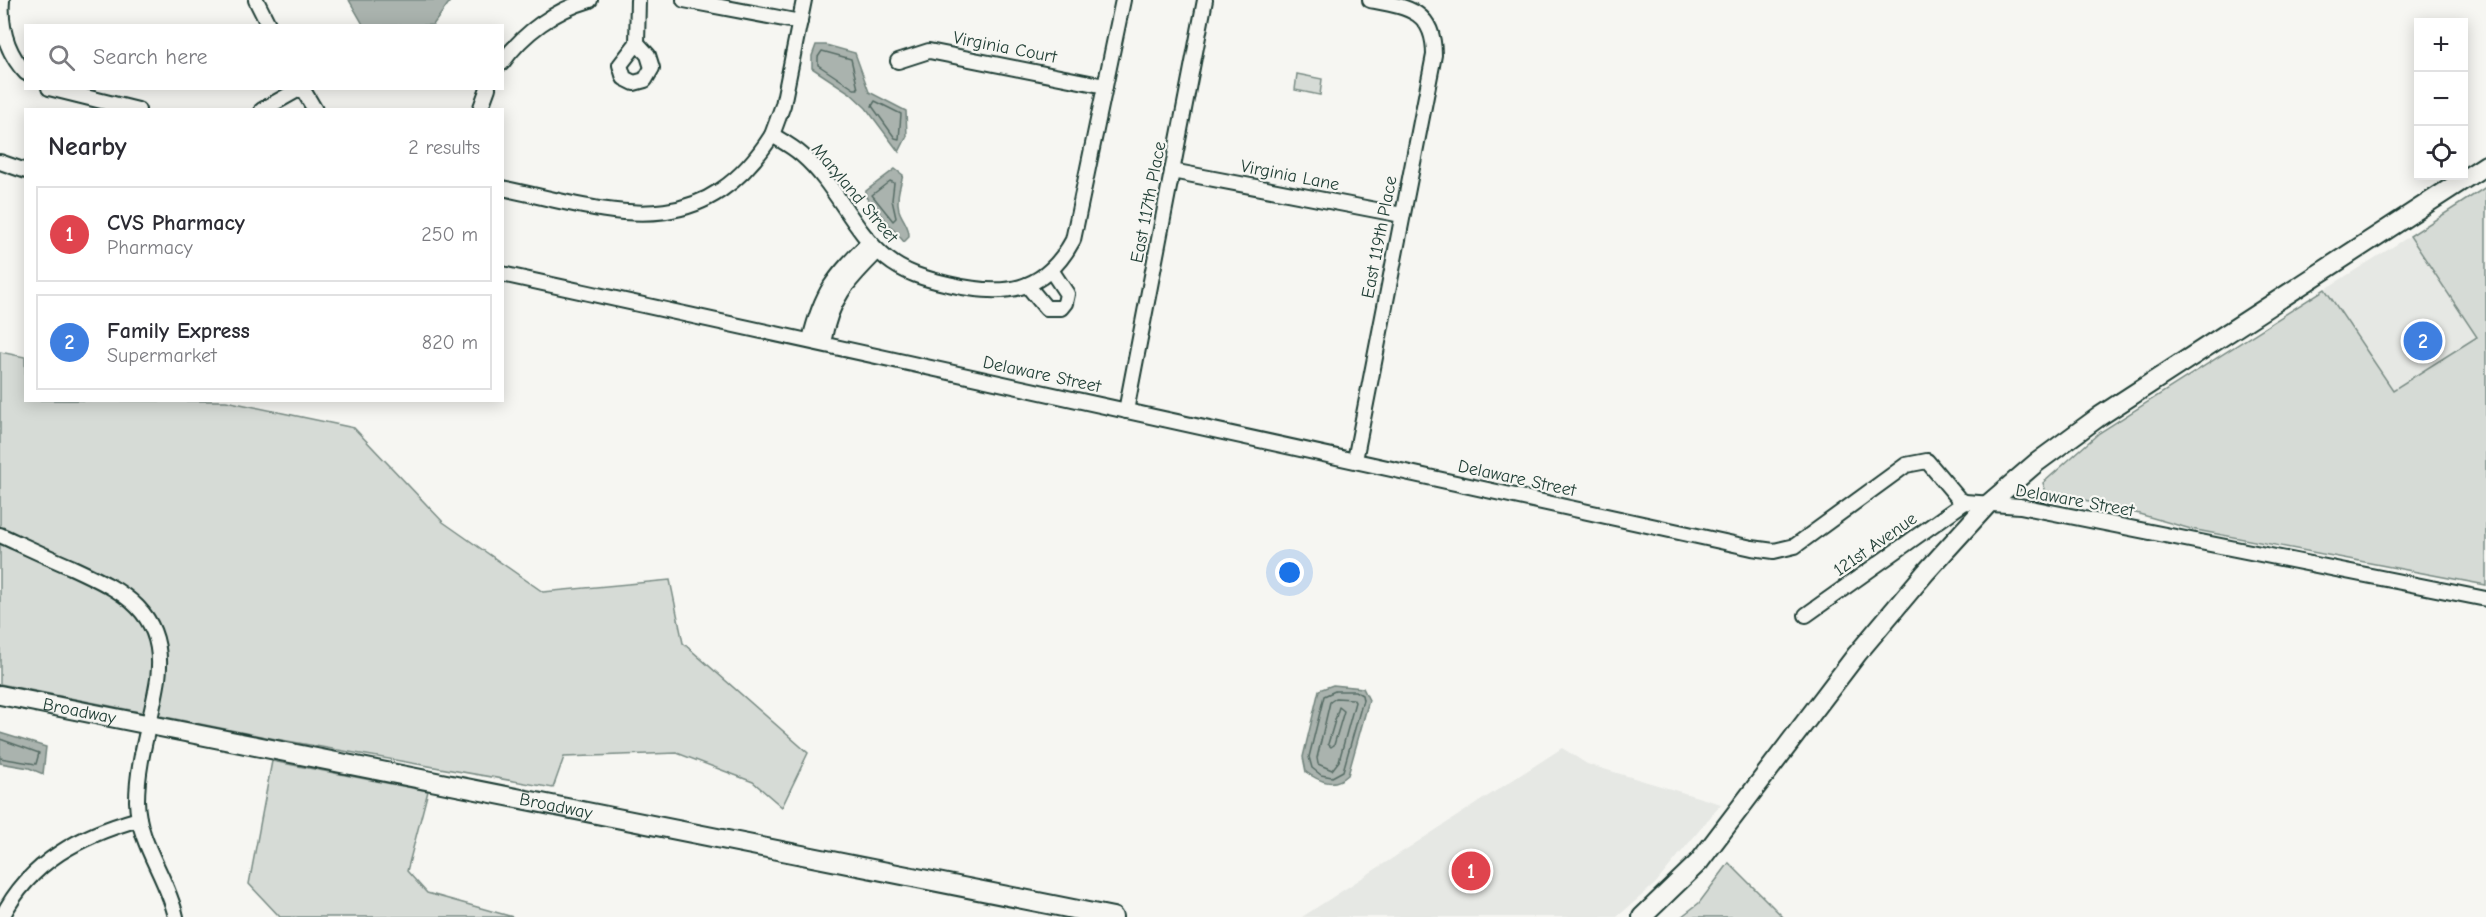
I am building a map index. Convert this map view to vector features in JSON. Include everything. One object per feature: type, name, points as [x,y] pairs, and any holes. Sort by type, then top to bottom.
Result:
[{"type":"main road","points":[[1642,917],[1699,862],[1857,654],[1926,572],[1987,505],[2036,463],[2100,417],[2486,165]]},
{"type":"main road","name":"Broadway","points":[[0,695],[1113,917]]},
{"type":"street","points":[[2,0],[1,22],[8,48],[24,70]]},
{"type":"street","points":[[256,0],[268,24]]},
{"type":"street","points":[[504,61],[525,38],[548,19],[590,0]]},
{"type":"street","points":[[637,43],[638,0]]},
{"type":"street","points":[[684,0],[800,22]]},
{"type":"street","points":[[504,188],[622,214],[665,212],[689,206],[728,184],[756,158],[772,135],[783,105],[804,0]]},
{"type":"street","points":[[1106,86],[1123,0]]},
{"type":"street","name":"East 117th Place","points":[[1126,411],[1205,0]]},
{"type":"street","name":"East 119th Place","points":[[1355,460],[1434,55],[1432,35],[1425,22],[1413,10],[1404,6],[1370,0]]},
{"type":"street","name":"Virginia Court","points":[[898,61],[929,51],[1106,86]]},
{"type":"street","name":"Maryland Street","points":[[772,135],[798,152],[811,164],[874,246],[911,273],[957,286],[998,292],[1027,285],[1051,270],[1065,255],[1077,229],[1106,86]]},
{"type":"street","points":[[57,90],[130,108]]},
{"type":"street","points":[[266,108],[298,90]]},
{"type":"street","points":[[303,90],[314,108]]},
{"type":"street","points":[[481,108],[487,90]]},
{"type":"street","points":[[0,162],[24,170]]},
{"type":"street","name":"Virginia Lane","points":[[1172,171],[1402,215]]},
{"type":"street","points":[[817,342],[835,300],[874,246]]},
{"type":"street","points":[[1027,285],[1046,308],[1061,308],[1067,294],[1051,270]]},
{"type":"street","name":"Delaware Street","points":[[504,274],[1774,551],[1795,546],[1906,465],[1927,461],[1959,499],[1965,502],[2020,506],[2486,599]]},
{"type":"street","name":"121st Avenue","points":[[1806,615],[1965,502]]},
{"type":"street","points":[[0,535],[120,591],[139,607],[155,635],[160,659],[138,781],[139,819],[145,844],[169,892],[176,917]]},
{"type":"street","points":[[5,913],[36,871],[54,856],[100,830],[139,819]]},
{"type":"shaded area","points":[[1297,74],[1322,79],[1320,95],[1295,90]]},
{"type":"shaded area","points":[[2486,187],[2486,585],[2191,529],[2108,505],[2046,492],[2043,483],[2099,433],[2325,289],[2393,390],[2477,337],[2410,236]]},
{"type":"shaded area","points":[[2410,236],[2478,336],[2393,391],[2325,289]]},
{"type":"shaded area","points":[[0,352],[24,357],[24,402],[231,402],[354,428],[443,522],[543,592],[670,580],[683,643],[808,753],[782,807],[753,782],[677,753],[564,757],[553,788],[276,739],[0,684]]},
{"type":"shaded area","points":[[1562,748],[1587,764],[1721,804],[1655,884],[1617,917],[1302,917]]},
{"type":"shaded area","points":[[272,761],[428,791],[407,871],[427,893],[513,917],[280,917],[249,884]]},
{"type":"shaded area","points":[[1729,863],[1783,917],[1681,917],[1699,903]]},
{"type":"water","points":[[349,0],[451,0],[434,24],[363,24]]},
{"type":"water","points":[[816,45],[826,45],[855,53],[869,92],[906,111],[907,136],[899,152],[866,108],[850,93],[812,68],[812,56]]},
{"type":"water","points":[[895,169],[903,175],[898,201],[899,210],[909,233],[909,237],[904,242],[865,196],[866,191]]},
{"type":"water","points":[[1333,685],[1363,688],[1369,700],[1348,775],[1338,781],[1327,782],[1316,779],[1306,772],[1303,757],[1319,690]]},
{"type":"water","points":[[0,733],[46,747],[43,774],[29,768],[0,763]]},
{"type":"place","name":"Family Express","points":[[2423,341]]},
{"type":"place","name":"CVS Pharmacy","points":[[1471,871]]}]
